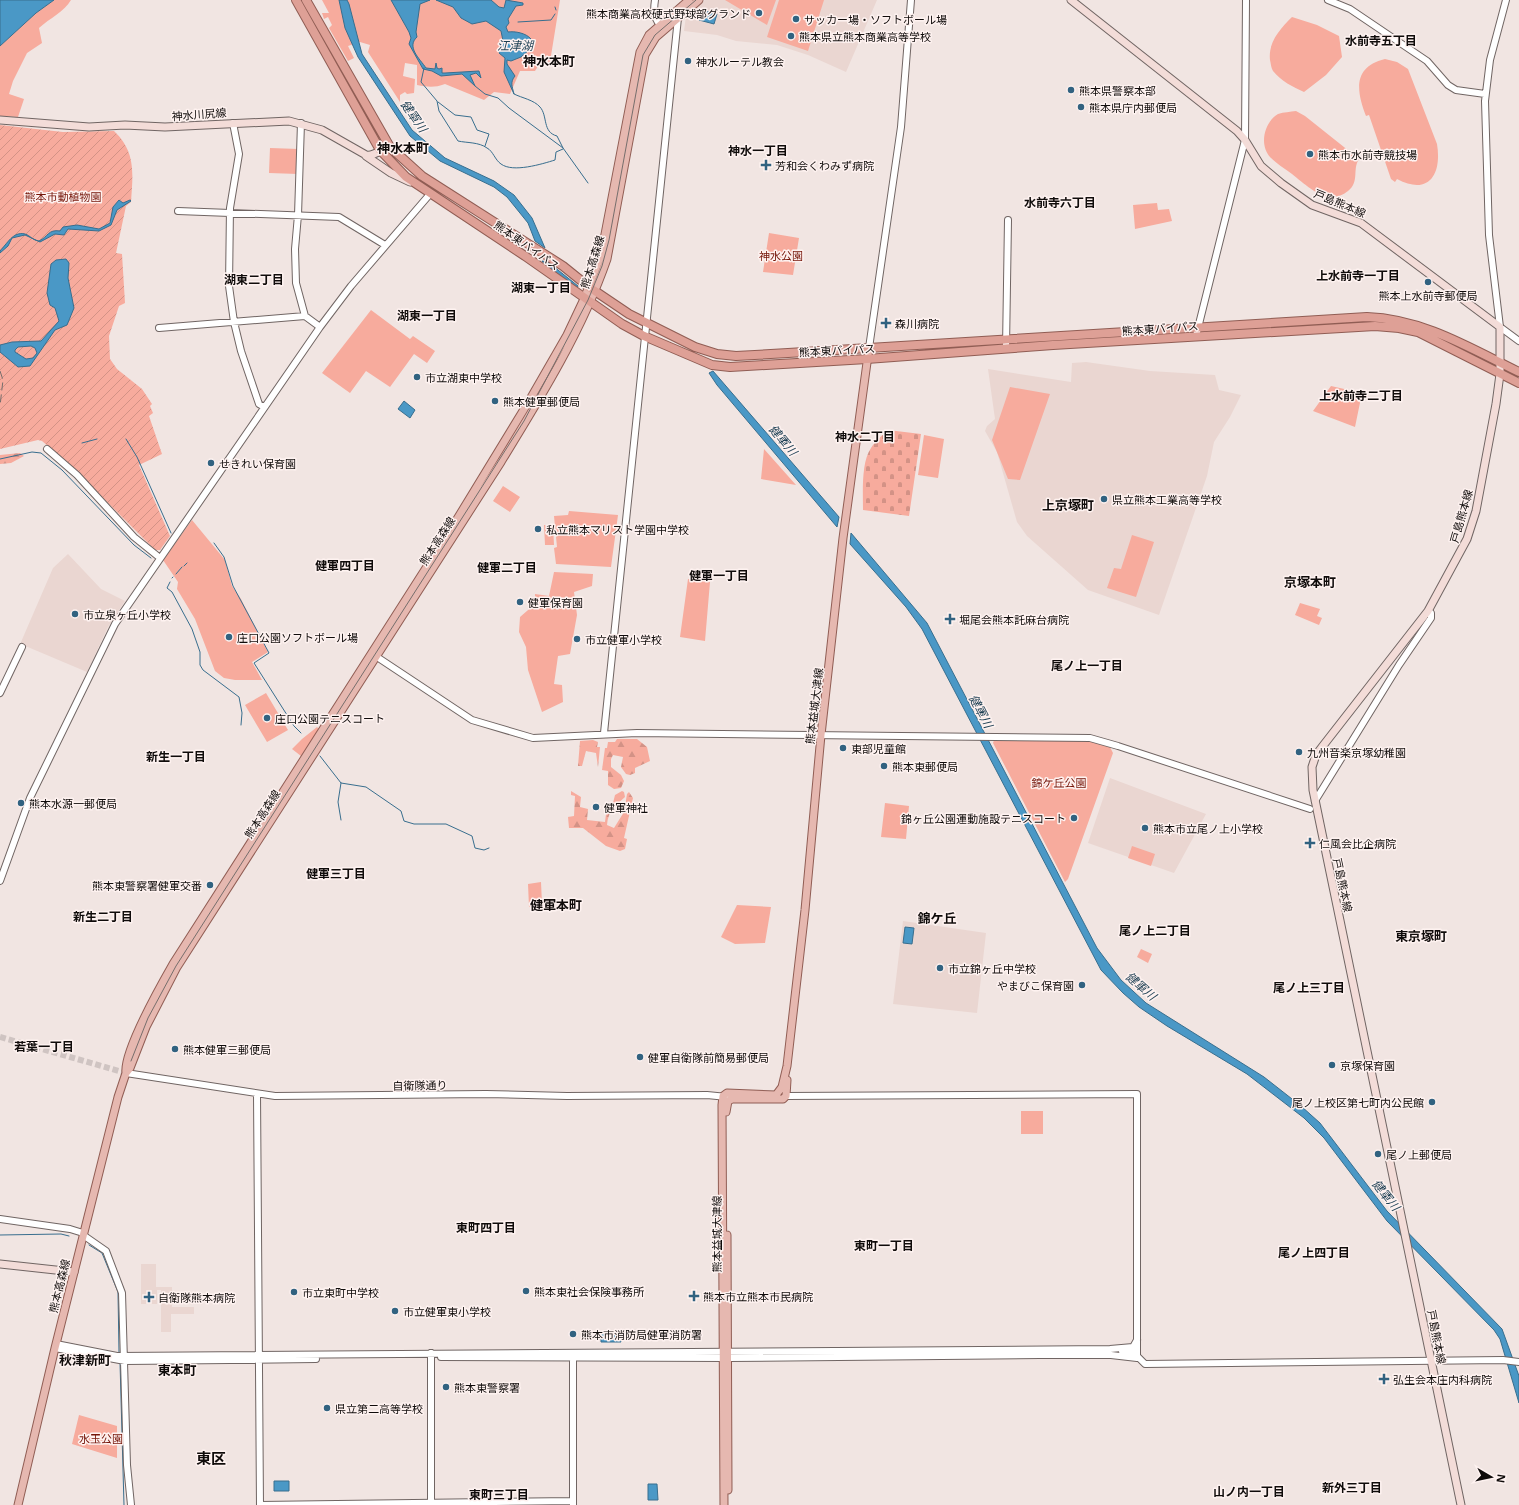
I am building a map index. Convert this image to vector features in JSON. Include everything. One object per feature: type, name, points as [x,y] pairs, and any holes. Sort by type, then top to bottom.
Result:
[{"type":"highway","name":"熊本東バイパス","points":[[296,0],[380,150],[394,166],[416,185],[525,256],[587,301],[644,336],[700,361],[724,366],[867,359],[1006,344],[1085,333],[1197,332],[1355,326],[1399,328],[1418,332],[1519,383]]},
{"type":"highway","name":"熊本東バイパス","points":[[306,0],[390,147],[422,176],[563,266],[592,289],[629,314],[645,322],[696,347],[717,354],[736,356],[869,348],[1006,344]]},
{"type":"highway","name":"熊本東バイパス","points":[[1197,332],[1367,317],[1390,318],[1424,327],[1519,372]]},
{"type":"main road","name":"熊本高森線","points":[[126,1073],[130,1068],[146,1027],[178,967],[502,462],[550,380],[592,289],[594,276],[607,229],[637,60],[644,43],[662,28],[689,0]]},
{"type":"main road","name":"熊本高森線","points":[[662,28],[678,18],[699,0]]},
{"type":"main road","name":"戸島熊本線","points":[[1071,0],[1237,131],[1245,140],[1261,166],[1303,200],[1312,205],[1361,223],[1500,327],[1500,374],[1491,435],[1477,506],[1470,532],[1460,556],[1428,611],[1316,755],[1312,767],[1315,802],[1461,1505]]},
{"type":"main road","name":"神水川尻線","points":[[0,120],[89,127],[125,125],[165,128],[284,120],[301,123],[329,133],[402,179],[416,185]]},
{"type":"main road","points":[[360,152],[370,156],[380,150],[390,147]]},
{"type":"main road","name":"熊本高森線","points":[[18,1505],[83,1234],[126,1073],[125,1066],[139,1030],[173,964],[451,529],[529,402],[587,301]]},
{"type":"main road","name":"熊本益城大津線","points":[[786,1096],[787,1066],[805,910],[821,735],[843,538],[869,348]]},
{"type":"main road","name":"熊本益城大津線","points":[[776,1095],[782,1086],[787,1066]]},
{"type":"main road","points":[[720,1096],[732,1092],[786,1096]]},
{"type":"main road","name":"熊本益城大津線","points":[[720,1096],[728,1505]]},
{"type":"main road","points":[[732,1099],[780,1100],[786,1096]]},
{"type":"main road","name":"熊本益城大津線","points":[[724,1505],[726,1105],[728,1101],[732,1099]]},
{"type":"main road","points":[[0,1264],[74,1272]]},
{"type":"street","points":[[655,0],[653,12],[662,28]]},
{"type":"street","points":[[869,348],[901,127],[911,0]]},
{"type":"street","points":[[1197,332],[1245,140],[1246,0]]},
{"type":"street","points":[[1328,0],[1350,9],[1427,61],[1448,85],[1456,90],[1485,94]]},
{"type":"street","points":[[1506,0],[1490,60],[1485,94],[1490,235],[1500,327],[1519,341]]},
{"type":"street","points":[[604,733],[645,322],[678,18]]},
{"type":"street","points":[[233,123],[239,154],[230,213],[229,286],[234,322],[249,379],[259,404],[264,406]]},
{"type":"street","points":[[301,123],[298,215],[294,249],[296,283],[305,316],[320,327]]},
{"type":"street","points":[[0,881],[30,798],[115,624],[264,406],[320,327],[385,245],[430,194]]},
{"type":"street","points":[[178,211],[340,217],[385,245]]},
{"type":"street","points":[[1006,344],[1008,220]]},
{"type":"street","points":[[159,328],[305,316]]},
{"type":"street","points":[[46,448],[77,475],[134,536],[160,558]]},
{"type":"street","points":[[1315,802],[1399,665],[1431,618],[1431,613],[1428,611]]},
{"type":"street","points":[[0,693],[22,647]]},
{"type":"street","points":[[376,657],[472,720],[533,738],[604,733],[1073,736],[1100,740],[1310,809]]},
{"type":"street","name":"自衛隊通り","points":[[126,1073],[275,1096],[486,1094],[720,1096],[732,1099]]},
{"type":"street","points":[[257,1094],[260,1505],[573,1503],[573,1355]]},
{"type":"street","points":[[786,1096],[1137,1094],[1137,1358]]},
{"type":"street","points":[[0,1219],[70,1230],[83,1234],[106,1251],[122,1293],[121,1358],[127,1465],[131,1505]]},
{"type":"street","points":[[725,1355],[1110,1349],[1133,1347],[1137,1340]]},
{"type":"street","points":[[56,1346],[121,1358],[431,1355],[1040,1354],[1111,1355],[1137,1358]]},
{"type":"street","points":[[1110,1349],[1133,1352],[1137,1358],[1145,1364],[1505,1360],[1517,1362]]},
{"type":"street","points":[[431,1355],[431,1504]]},
{"type":"shaded area","name":"熊本県立熊本商業高等学校","points":[[705,0],[877,0],[846,72],[808,55],[777,45],[736,41],[717,35],[684,31],[686,16]]},
{"type":"shaded area","name":"県立熊本工業高等学校","points":[[1086,362],[1150,371],[1215,375],[1219,390],[1241,395],[1230,417],[1214,442],[1207,476],[1159,615],[1088,590],[1027,536],[1017,522],[997,452],[985,431],[987,426],[995,419],[988,369],[1071,382],[1072,363]]},
{"type":"shaded area","name":"市立泉ヶ丘小学校","points":[[68,554],[101,589],[125,601],[108,627],[87,672],[23,645],[21,642],[53,568]]},
{"type":"shaded area","name":"熊本市立尾ノ上小学校","points":[[1110,778],[1206,814],[1174,873],[1088,843]]},
{"type":"shaded area","name":"市立錦ヶ丘中学校","points":[[903,921],[986,933],[977,1013],[893,1004]]},
{"type":"shaded area","name":"自衛隊熊本病院","points":[[141,1264],[156,1264],[156,1287],[172,1287],[172,1307],[194,1307],[194,1314],[171,1314],[171,1332],[161,1332],[161,1290],[157,1290],[157,1304],[141,1304]]},
{"type":"green space","points":[[54,0],[71,0],[61,11],[39,28],[42,43],[27,53],[13,81],[9,94],[24,99],[18,117],[0,116],[0,46],[36,13]]},
{"type":"green space","points":[[322,0],[560,0],[550,62],[542,60],[535,71],[520,71],[510,94],[494,92],[484,100],[445,84],[431,87],[417,85],[417,65],[405,63],[403,76],[415,79],[414,93],[407,94],[405,92],[400,95],[400,102],[368,52],[370,45],[360,42],[348,46],[354,58],[348,61],[329,28],[332,25],[328,17],[324,19],[322,13],[329,13]]},
{"type":"green space","name":"熊本商業高校硬式野球部グランド","points":[[725,0],[776,0],[767,25]]},
{"type":"green space","name":"サッカー場・ソフトボール場","points":[[779,0],[824,0],[808,51],[767,37]]},
{"type":"green space","points":[[1292,17],[1317,25],[1339,36],[1342,57],[1326,75],[1304,92],[1276,75],[1272,70],[1270,60],[1271,47],[1276,36]]},
{"type":"green space","points":[[1385,59],[1397,62],[1408,69],[1437,144],[1438,155],[1435,173],[1431,179],[1425,183],[1417,185],[1408,184],[1397,179],[1395,182],[1391,179],[1369,115],[1366,116],[1359,89],[1362,74],[1367,68]]},
{"type":"green space","points":[[1296,111],[1305,116],[1359,159],[1356,167],[1354,184],[1348,191],[1333,197],[1318,193],[1270,157],[1264,140],[1266,128],[1269,122],[1278,114]]},
{"type":"green space","name":"熊本市動植物園","points":[[0,125],[63,132],[114,131],[121,139],[130,155],[132,164],[131,202],[126,206],[116,253],[122,254],[125,303],[119,306],[109,336],[110,359],[117,369],[142,389],[152,404],[150,406],[153,413],[149,416],[162,454],[139,465],[170,536],[160,550],[155,550],[71,466],[42,441],[38,440],[0,449]]},
{"type":"green space","points":[[270,148],[299,149],[298,174],[269,173]]},
{"type":"green space","points":[[1157,203],[1158,210],[1169,209],[1172,221],[1135,229],[1133,205]]},
{"type":"green space","name":"神水公園","points":[[769,233],[799,238],[793,275],[763,272]]},
{"type":"green space","points":[[371,310],[410,339],[413,336],[435,351],[427,363],[414,354],[390,387],[366,371],[350,393],[322,373]]},
{"type":"green space","points":[[1331,386],[1362,393],[1355,427],[1313,411]]},
{"type":"green space","points":[[1010,387],[1050,394],[1020,480],[1008,479],[992,440]]},
{"type":"green space","points":[[888,430],[921,434],[909,516],[863,510],[863,478],[868,454],[875,443]]},
{"type":"green space","points":[[924,435],[944,439],[938,478],[918,475]]},
{"type":"green space","points":[[764,449],[796,485],[761,479]]},
{"type":"green space","points":[[20,453],[24,456],[11,463],[0,464],[0,455]]},
{"type":"green space","points":[[503,486],[520,497],[510,512],[493,501]]},
{"type":"green space","points":[[569,511],[618,515],[611,567],[556,564],[554,548],[557,547],[554,516],[568,515]]},
{"type":"green space","points":[[192,520],[225,560],[232,586],[241,599],[268,652],[252,662],[262,680],[235,680],[224,678],[215,671],[195,619],[177,589],[178,582],[163,560]]},
{"type":"green space","points":[[544,525],[553,525],[554,545],[545,545]]},
{"type":"green space","points":[[1132,535],[1154,542],[1136,597],[1107,588],[1114,568],[1121,569]]},
{"type":"green space","points":[[554,572],[593,574],[592,586],[574,592],[577,615],[570,654],[558,656],[554,684],[562,685],[563,702],[542,712],[528,670],[526,647],[519,632],[520,617],[535,604],[535,594],[549,596]]},
{"type":"green space","points":[[688,579],[710,582],[705,641],[680,637]]},
{"type":"green space","points":[[1300,603],[1320,609],[1317,616],[1322,618],[1319,625],[1295,615]]},
{"type":"green space","name":"庄口公園テニスコート","points":[[266,693],[288,730],[267,742],[245,705]]},
{"type":"green space","points":[[317,727],[319,729],[301,756],[292,749],[302,739]]},
{"type":"green space","points":[[617,739],[637,739],[647,747],[650,761],[635,768],[635,773],[630,775],[626,774],[621,767],[623,757],[613,755],[611,759],[611,767],[621,775],[624,781],[621,788],[614,789],[608,785],[608,771],[602,770],[605,748],[607,748],[608,742],[615,742]]},
{"type":"green space","points":[[593,740],[598,742],[597,747],[600,747],[598,767],[596,753],[586,751],[582,766],[578,766],[580,741]]},
{"type":"green space","name":"錦ケ丘公園","points":[[994,740],[1069,740],[1092,742],[1110,747],[1113,753],[1068,879],[1065,882],[993,743]]},
{"type":"green space","points":[[571,791],[581,797],[580,807],[588,809],[587,820],[605,822],[608,808],[613,803],[615,795],[622,791],[624,792],[625,797],[613,809],[609,816],[607,825],[614,828],[624,812],[627,794],[629,792],[633,798],[624,838],[627,839],[625,849],[620,851],[606,846],[583,828],[569,828],[568,817],[574,816],[575,796],[571,795]]},
{"type":"green space","points":[[885,803],[909,806],[906,839],[881,837]]},
{"type":"green space","points":[[1132,846],[1155,854],[1151,866],[1128,858]]},
{"type":"green space","points":[[541,882],[542,904],[529,907],[528,884]]},
{"type":"green space","points":[[737,905],[771,907],[765,943],[735,944],[721,937]]},
{"type":"green space","points":[[1141,949],[1152,954],[1148,963],[1137,957]]},
{"type":"green space","points":[[1021,1111],[1043,1111],[1043,1134],[1021,1134]]},
{"type":"green space","name":"水玉公園","points":[[79,1415],[117,1426],[117,1458],[72,1444]]},
{"type":"water","points":[[0,0],[54,0],[36,13],[0,46]]},
{"type":"water","points":[[339,0],[347,0],[362,54],[412,130],[445,158],[494,181],[514,195],[532,218],[545,248],[535,241],[528,223],[507,197],[494,187],[440,161],[410,136],[358,57],[345,28]]},
{"type":"water","name":"江津湖","points":[[391,0],[430,0],[420,4],[416,32],[417,37],[413,45],[415,53],[426,68],[435,69],[436,63],[437,68],[442,68],[442,73],[479,71],[481,78],[476,73],[470,75],[475,86],[462,74],[441,76],[432,71],[423,69],[409,44],[411,38],[409,32]]},
{"type":"water","name":"江津湖","points":[[436,0],[491,0],[499,7],[504,8],[506,0],[523,3],[523,5],[516,6],[508,19],[509,23],[506,27],[508,32],[520,33],[531,39],[529,50],[521,57],[511,61],[507,60],[507,64],[515,76],[512,82],[514,94],[504,72],[505,58],[499,53],[503,41],[501,31],[486,21],[472,24],[461,18],[453,7]]},
{"type":"water","points":[[702,10],[717,14],[714,24],[699,20]]},
{"type":"water","points":[[119,200],[123,203],[130,200],[131,201],[117,210],[111,225],[99,231],[68,229],[64,235],[55,234],[40,242],[37,241],[53,231],[60,231],[63,227],[77,225],[99,229],[110,223],[113,207]]},
{"type":"water","points":[[17,234],[25,234],[33,239],[25,235],[12,238]]},
{"type":"water","points":[[12,238],[8,246],[0,253],[0,251]]},
{"type":"water","points":[[66,259],[69,263],[68,278],[74,308],[67,325],[55,330],[30,366],[18,367],[0,352],[0,345],[12,342],[41,341],[59,321],[55,308],[50,305],[47,293],[51,264],[56,260]],"holes":[[[31,346],[35,348],[37,353],[33,358],[26,359],[15,352],[18,347]]]},
{"type":"water","points":[[542,261],[548,262],[578,286],[576,290],[547,267]]},
{"type":"water","points":[[713,371],[839,517],[837,527],[717,385],[709,373]]},
{"type":"water","points":[[404,401],[415,410],[410,418],[398,409]]},
{"type":"water","points":[[851,533],[927,623],[1097,948],[1121,980],[1146,1003],[1264,1077],[1320,1123],[1387,1211],[1502,1329],[1519,1376],[1519,1403],[1500,1339],[1494,1330],[1387,1221],[1324,1138],[1304,1118],[1247,1074],[1167,1026],[1139,1007],[1101,970],[922,629],[906,607],[850,544]]},
{"type":"water","points":[[905,927],[914,928],[912,944],[903,943]]},
{"type":"water","points":[[601,1332],[621,1332],[621,1342],[601,1342]]},
{"type":"water","points":[[274,1481],[289,1481],[289,1491],[274,1491]]},
{"type":"water","points":[[648,1484],[657,1484],[658,1500],[648,1500]]},
{"type":"waterway","points":[[518,22],[551,20],[555,14]]},
{"type":"waterway","points":[[424,68],[421,82],[437,101],[439,111],[458,141],[484,146],[491,151],[501,164],[506,167],[513,168],[528,167],[555,160],[556,152],[563,149]]},
{"type":"waterway","points":[[475,86],[485,94],[498,98],[509,108],[563,148]]},
{"type":"waterway","points":[[514,94],[531,101],[540,107],[549,131],[557,136],[563,148],[588,183]]},
{"type":"waterway","points":[[438,102],[455,115],[471,117],[477,130],[489,134],[485,146]]},
{"type":"waterway","points":[[82,443],[97,439]]},
{"type":"waterway","points":[[126,439],[137,457],[171,533]]},
{"type":"waterway","points":[[0,459],[32,452],[41,453],[62,470],[134,545],[151,558]]},
{"type":"waterway","points":[[214,543],[224,557],[233,586],[269,653],[254,663],[294,726],[301,733]]},
{"type":"waterway","points":[[184,566],[187,563]]},
{"type":"waterway","points":[[176,574],[182,567]]},
{"type":"waterway","points":[[170,582],[167,588],[172,592],[192,629],[200,652],[200,665],[203,670],[239,697],[242,713],[241,725]]},
{"type":"waterway","points":[[320,756],[341,783],[366,787],[401,811],[404,821],[414,824],[446,824],[472,836],[475,848],[484,850],[489,848]]},
{"type":"waterway","points":[[341,783],[338,802],[341,820]]},
{"type":"waterway","points":[[0,1235],[61,1234],[69,1236]]},
{"type":"waterway","points":[[89,1245],[102,1253],[118,1292],[119,1352]]},
{"type":"waterway","points":[[120,1362],[124,1505]]},
{"type":"tunnel","points":[[0,1037],[126,1073]]},
{"type":"tram line","points":[[131,1061],[148,1018],[176,966],[524,421],[588,300],[602,266],[609,240],[643,55],[655,35],[696,0]]},
{"type":"railway","points":[[0,371],[3,380],[0,406]]},
{"type":"place","name":"熊本商業高校硬式野球部グランド","points":[[759,13]]},
{"type":"place","name":"サッカー場・ソフトボール場","points":[[796,19]]},
{"type":"place","name":"熊本県立熊本商業高等学校","points":[[791,36]]},
{"type":"place","name":"神水ルーテル教会","points":[[688,61]]},
{"type":"place","name":"熊本県警察本部","points":[[1071,90]]},
{"type":"place","name":"熊本県庁内郵便局","points":[[1081,107]]},
{"type":"place","name":"熊本市水前寺競技場","points":[[1310,154]]},
{"type":"place","name":"芳和会くわみず病院","points":[[766,165]]},
{"type":"place","name":"熊本上水前寺郵便局","points":[[1428,282]]},
{"type":"place","name":"森川病院","points":[[886,323]]},
{"type":"place","name":"市立湖東中学校","points":[[417,377]]},
{"type":"place","name":"熊本健軍郵便局","points":[[495,401]]},
{"type":"place","name":"せきれい保育園","points":[[211,463]]},
{"type":"place","name":"県立熊本工業高等学校","points":[[1104,499]]},
{"type":"place","name":"私立熊本マリスト学園中学校","points":[[538,529]]},
{"type":"place","name":"健軍保育園","points":[[520,602]]},
{"type":"place","name":"市立泉ヶ丘小学校","points":[[75,614]]},
{"type":"place","name":"堀尾会熊本託麻台病院","points":[[950,619]]},
{"type":"place","name":"庄口公園ソフトボール場","points":[[229,637]]},
{"type":"place","name":"市立健軍小学校","points":[[577,639]]},
{"type":"place","name":"庄口公園テニスコート","points":[[267,718]]},
{"type":"place","name":"東部児童館","points":[[843,748]]},
{"type":"place","name":"九州音楽京塚幼稚園","points":[[1299,752]]},
{"type":"place","name":"熊本東郵便局","points":[[884,766]]},
{"type":"place","name":"熊本水源一郵便局","points":[[21,803]]},
{"type":"place","name":"健軍神社","points":[[596,807]]},
{"type":"place","name":"錦ヶ丘公園運動施設テニスコート","points":[[1074,818]]},
{"type":"place","name":"熊本市立尾ノ上小学校","points":[[1145,828]]},
{"type":"place","name":"仁風会比企病院","points":[[1310,843]]},
{"type":"place","name":"熊本東警察署健軍交番","points":[[210,885]]},
{"type":"place","name":"市立錦ヶ丘中学校","points":[[940,968]]},
{"type":"place","name":"やまびこ保育園","points":[[1082,985]]},
{"type":"place","name":"熊本健軍三郵便局","points":[[175,1049]]},
{"type":"place","name":"健軍自衛隊前簡易郵便局","points":[[640,1057]]},
{"type":"place","name":"京塚保育園","points":[[1332,1065]]},
{"type":"place","name":"尾ノ上校区第七町内公民館","points":[[1432,1102]]},
{"type":"place","name":"尾ノ上郵便局","points":[[1378,1154]]},
{"type":"place","name":"熊本東社会保険事務所","points":[[526,1291]]},
{"type":"place","name":"市立東町中学校","points":[[294,1292]]},
{"type":"place","name":"熊本市立熊本市民病院","points":[[694,1296]]},
{"type":"place","name":"自衛隊熊本病院","points":[[149,1297]]},
{"type":"place","name":"市立健軍東小学校","points":[[395,1311]]},
{"type":"place","name":"熊本市消防局健軍消防署","points":[[573,1334]]},
{"type":"place","name":"弘生会本庄内科病院","points":[[1384,1379]]},
{"type":"place","name":"熊本東警察署","points":[[446,1387]]},
{"type":"place","name":"県立第二高等学校","points":[[327,1408]]},
{"type":"district","name":"水前寺五丁目","points":[[1381,40]]},
{"type":"district","name":"神水本町","points":[[549,61]]},
{"type":"district","name":"神水本町","points":[[403,148]]},
{"type":"district","name":"神水一丁目","points":[[758,150]]},
{"type":"district","name":"水前寺六丁目","points":[[1060,202]]},
{"type":"district","name":"上水前寺一丁目","points":[[1358,275]]},
{"type":"district","name":"湖東二丁目","points":[[254,279]]},
{"type":"district","name":"湖東一丁目","points":[[541,287]]},
{"type":"district","name":"湖東一丁目","points":[[427,315]]},
{"type":"district","name":"上水前寺二丁目","points":[[1361,395]]},
{"type":"district","name":"神水二丁目","points":[[865,436]]},
{"type":"district","name":"上京塚町","points":[[1068,505]]},
{"type":"district","name":"健軍四丁目","points":[[345,565]]},
{"type":"district","name":"健軍二丁目","points":[[507,567]]},
{"type":"district","name":"健軍一丁目","points":[[719,575]]},
{"type":"district","name":"京塚本町","points":[[1310,582]]},
{"type":"district","name":"尾ノ上一丁目","points":[[1087,665]]},
{"type":"district","name":"新生一丁目","points":[[176,756]]},
{"type":"district","name":"健軍三丁目","points":[[336,873]]},
{"type":"district","name":"健軍本町","points":[[556,905]]},
{"type":"district","name":"新生二丁目","points":[[103,916]]},
{"type":"district","name":"錦ケ丘","points":[[937,918]]},
{"type":"district","name":"尾ノ上二丁目","points":[[1155,930]]},
{"type":"district","name":"東京塚町","points":[[1421,936]]},
{"type":"district","name":"尾ノ上三丁目","points":[[1309,987]]},
{"type":"district","name":"若葉一丁目","points":[[44,1046]]},
{"type":"district","name":"東町四丁目","points":[[486,1227]]},
{"type":"district","name":"東町一丁目","points":[[884,1245]]},
{"type":"district","name":"尾ノ上四丁目","points":[[1314,1252]]},
{"type":"district","name":"秋津新町","points":[[85,1360]]},
{"type":"district","name":"東本町","points":[[177,1370]]},
{"type":"district","name":"東区","points":[[211,1458]]},
{"type":"district","name":"新外三丁目","points":[[1352,1487]]},
{"type":"district","name":"山ノ内一丁目","points":[[1249,1491]]},
{"type":"district","name":"東町三丁目","points":[[499,1494]]},
{"type":"water label","name":"健軍川","points":[[414,116]]},
{"type":"water label","name":"健軍川","points":[[783,440]]},
{"type":"water label","name":"健軍川","points":[[981,711]]},
{"type":"water label","name":"健軍川","points":[[1141,986]]},
{"type":"water label","name":"健軍川","points":[[1386,1195]]}]
